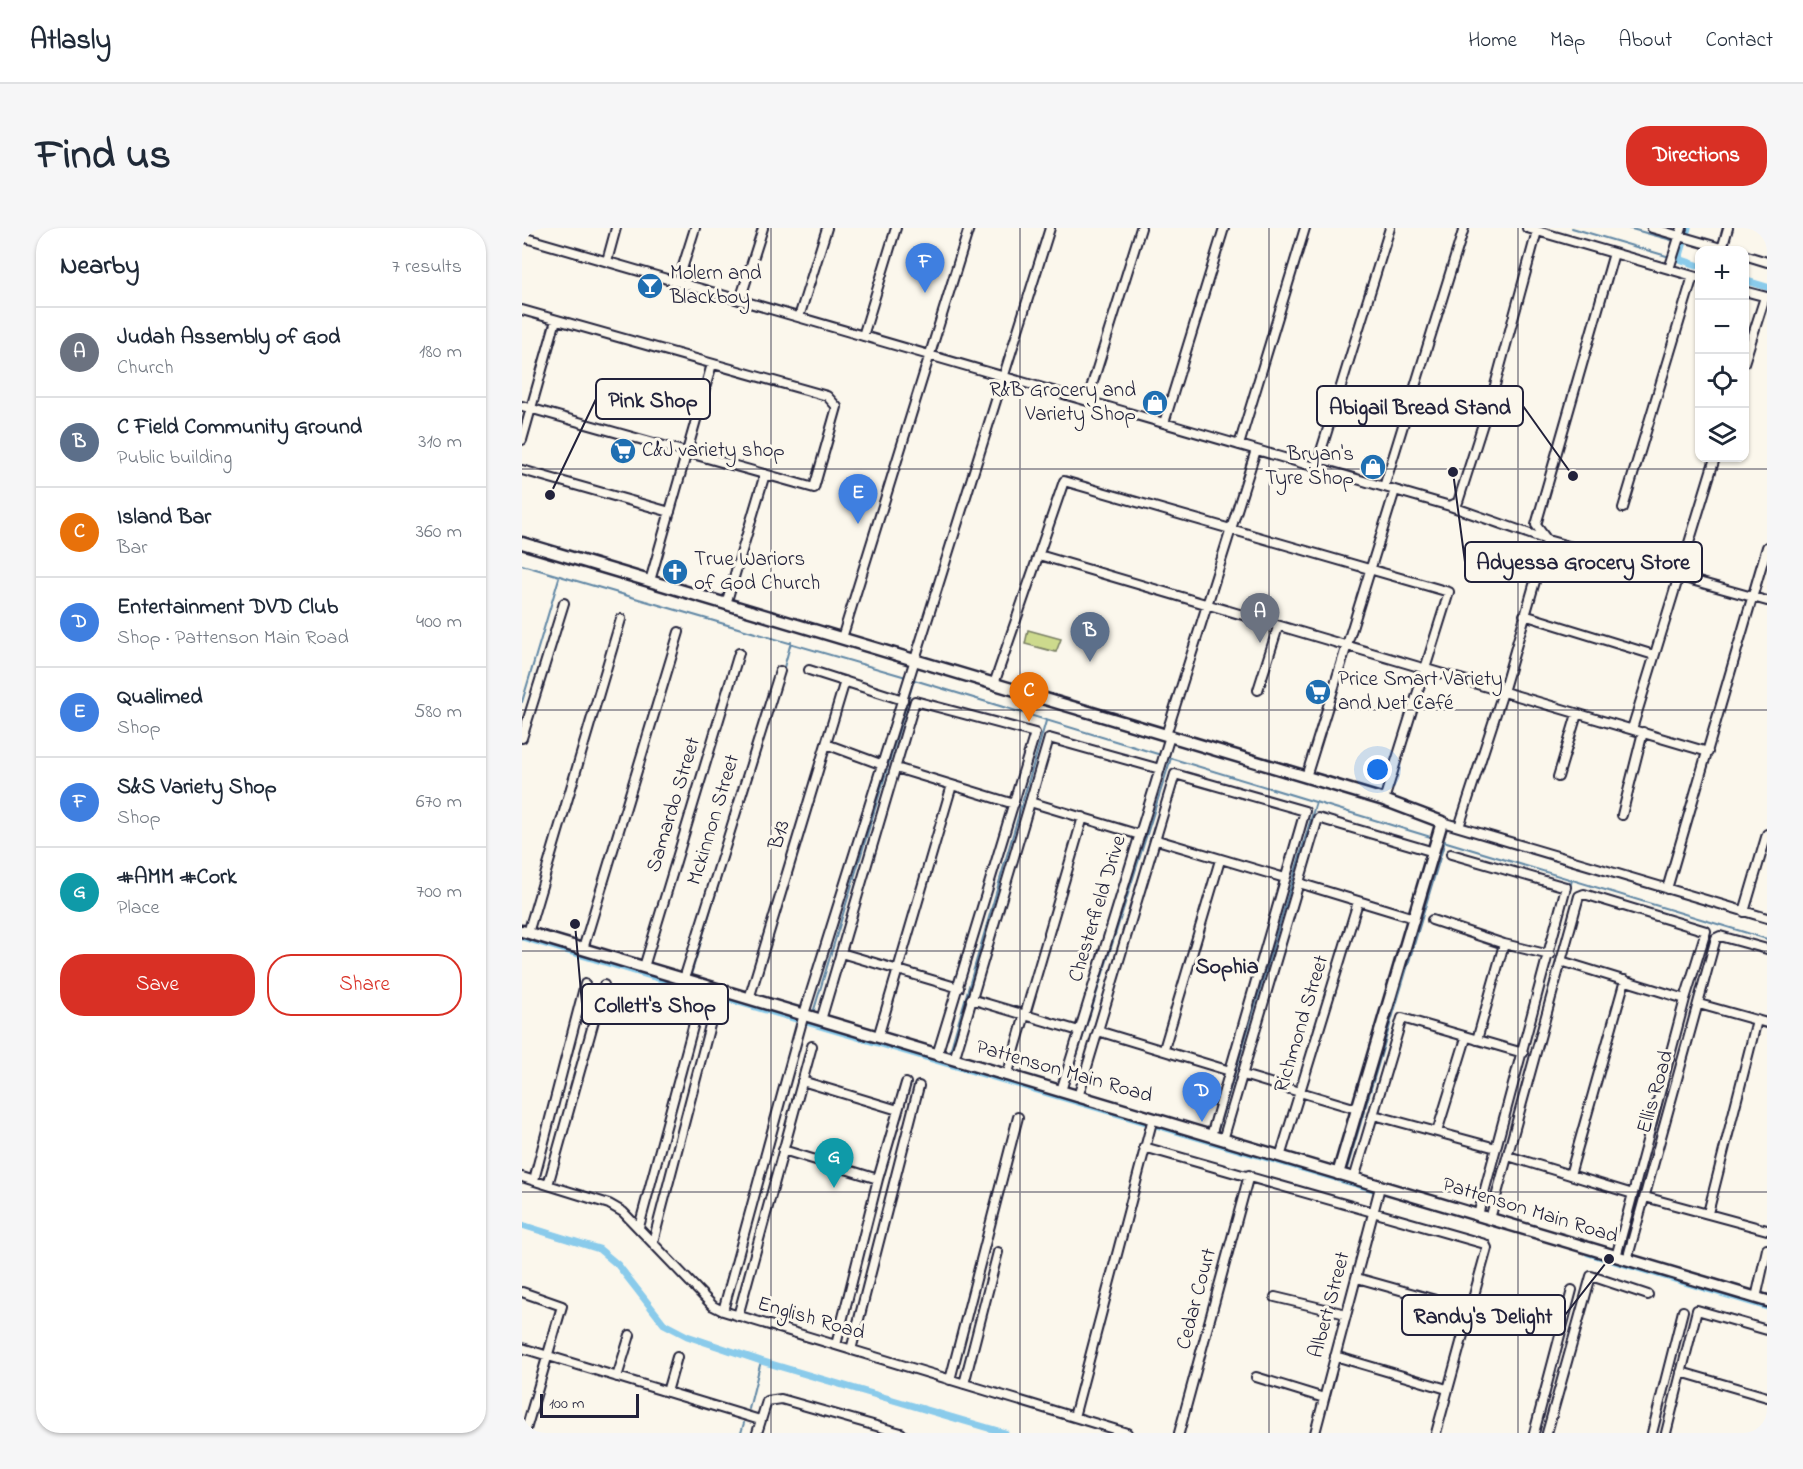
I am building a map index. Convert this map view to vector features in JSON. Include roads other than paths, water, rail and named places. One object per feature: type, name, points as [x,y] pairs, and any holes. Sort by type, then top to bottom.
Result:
[{"type":"street","points":[[525,228],[522,237],[1450,506],[1547,540],[1767,601]]},
{"type":"street","points":[[607,261],[616,228]]},
{"type":"street","points":[[678,282],[695,228]]},
{"type":"street","points":[[740,300],[763,228]]},
{"type":"street","points":[[799,317],[827,228]]},
{"type":"street","points":[[863,336],[896,228]]},
{"type":"street","points":[[842,638],[969,228]]},
{"type":"street","points":[[723,1311],[883,765],[1050,228]]},
{"type":"street","points":[[1087,401],[1140,228]]},
{"type":"street","points":[[1164,423],[1224,228]]},
{"type":"street","points":[[1239,445],[1305,228]]},
{"type":"street","points":[[1316,467],[1390,228]]},
{"type":"street","points":[[1384,487],[1464,228]]},
{"type":"street","points":[[1527,228],[1695,277]]},
{"type":"street","points":[[1652,228],[1681,232],[1715,246]]},
{"type":"street","points":[[1726,246],[1728,228]]},
{"type":"street","points":[[1450,506],[1458,502],[1494,389],[1537,231]]},
{"type":"street","points":[[1669,269],[1681,232]]},
{"type":"street","points":[[1547,540],[1536,525],[1614,253]]},
{"type":"street","points":[[1749,257],[1767,262]]},
{"type":"street","points":[[1623,508],[1695,280]]},
{"type":"street","points":[[1747,354],[1766,297],[1749,292]]},
{"type":"street","points":[[522,310],[827,396],[837,407],[814,488],[522,406]]},
{"type":"street","points":[[522,440],[556,320]]},
{"type":"street","points":[[650,581],[712,364]]},
{"type":"street","name":"Chesterfield Drive","points":[[1061,1091],[1256,450]]},
{"type":"street","points":[[1632,729],[1714,462]]},
{"type":"street","points":[[522,470],[670,512]]},
{"type":"street","points":[[726,604],[765,474]]},
{"type":"street","points":[[994,684],[1064,481],[1449,592],[1384,800]]},
{"type":"street","points":[[1306,777],[1395,490]]},
{"type":"street","points":[[1459,827],[1503,692],[1547,540]]},
{"type":"street","points":[[522,543],[1384,800],[1442,822],[1767,918]]},
{"type":"street","points":[[1667,889],[1767,547]]},
{"type":"street","points":[[1040,555],[1208,604],[1346,648],[1708,752]]},
{"type":"street","points":[[522,738],[564,603]]},
{"type":"street","points":[[1524,615],[1654,655]]},
{"type":"street","points":[[525,932],[621,619]]},
{"type":"street","points":[[1258,690],[1278,627]]},
{"type":"street","points":[[584,949],[679,632]]},
{"type":"street","name":"Samardo Street","points":[[644,968],[739,653]]},
{"type":"street","points":[[809,670],[903,700]]},
{"type":"street","name":"Mckinnon Street","points":[[684,979],[780,671]]},
{"type":"street","name":"B13","points":[[749,999],[845,681]]},
{"type":"street","points":[[809,1018],[841,953],[915,701],[1035,734],[938,1055]]},
{"type":"street","points":[[1558,777],[1577,714]]},
{"type":"street","points":[[1622,815],[1643,732]]},
{"type":"street","points":[[953,1059],[1050,738],[1160,769]]},
{"type":"street","points":[[826,744],[883,765]]},
{"type":"street","points":[[896,768],[1014,804]]},
{"type":"street","name":"Chesterfield Drive","points":[[1078,1096],[1157,840],[1175,774],[1305,811],[1285,878]]},
{"type":"street","points":[[878,1037],[952,785]]},
{"type":"street","points":[[1030,802],[1140,835]]},
{"type":"street","points":[[1007,1076],[1083,817]]},
{"type":"street","points":[[1223,1140],[1318,818],[1434,850]]},
{"type":"street","points":[[1338,1174],[1442,822]]},
{"type":"street","points":[[1744,912],[1767,834]]},
{"type":"street","points":[[1157,840],[1285,878],[1211,1136]]},
{"type":"street","points":[[1451,854],[1566,887],[1550,955],[1496,1148],[1483,1217]]},
{"type":"street","points":[[1164,1050],[1220,860]]},
{"type":"street","points":[[1299,883],[1414,918]]},
{"type":"street","points":[[1483,1217],[1508,1156],[1578,896],[1584,894],[1706,931],[1685,999],[1616,1257]]},
{"type":"street","name":"Richmond Street","points":[[1280,1157],[1358,902]]},
{"type":"street","points":[[1432,920],[1504,944],[1550,955]]},
{"type":"street","name":"Pattenson Main Road","points":[[525,932],[1338,1174],[1379,1191],[1483,1217],[1767,1302]]},
{"type":"street","name":"Ellis Road","points":[[1627,1260],[1716,938],[1720,936],[1767,949]]},
{"type":"street","points":[[1478,1040],[1504,944]]},
{"type":"street","points":[[841,953],[959,988]]},
{"type":"street","points":[[1561,961],[1685,999]]},
{"type":"street","points":[[1570,1174],[1625,980]]},
{"type":"street","points":[[534,1180],[585,984]]},
{"type":"street","points":[[548,1185],[604,985]]},
{"type":"street","points":[[971,999],[1079,1031]]},
{"type":"street","points":[[1699,1004],[1767,1023]]},
{"type":"street","points":[[1354,1179],[1402,1018],[1523,1053]]},
{"type":"street","points":[[1708,1212],[1757,1020]]},
{"type":"street","points":[[639,1227],[694,1023]]},
{"type":"street","points":[[653,1242],[710,1025]]},
{"type":"street","points":[[1098,1032],[1230,1071]]},
{"type":"street","points":[[1437,1132],[1466,1038]]},
{"type":"street","points":[[738,1316],[812,1046]]},
{"type":"street","points":[[1243,1075],[1357,1108]]},
{"type":"street","points":[[802,1081],[898,1110]]},
{"type":"street","points":[[836,1345],[878,1179],[906,1083]]},
{"type":"street","points":[[851,1350],[919,1086]]},
{"type":"street","points":[[1374,1114],[1496,1148]]},
{"type":"street","points":[[950,1380],[1018,1117]]},
{"type":"street","points":[[1074,1417],[1152,1120]]},
{"type":"street","points":[[1144,1147],[1485,1244],[1487,1248],[1468,1309],[1436,1433]]},
{"type":"street","points":[[783,1150],[878,1179]]},
{"type":"street","points":[[1508,1156],[1633,1194]]},
{"type":"street","name":"Cedar Court","points":[[1179,1433],[1249,1175]]},
{"type":"street","name":"English Road","points":[[522,1177],[609,1204],[623,1212],[713,1306],[723,1311],[1127,1433]]},
{"type":"street","name":"Albert Street","points":[[1315,1433],[1379,1191]]},
{"type":"street","points":[[1645,1197],[1708,1212],[1767,1230]]},
{"type":"street","points":[[1756,1298],[1767,1249]]},
{"type":"street","points":[[964,1384],[997,1256],[982,1256]]},
{"type":"street","points":[[1547,1433],[1591,1276],[1648,1295]]},
{"type":"street","points":[[1357,1278],[1468,1309]]},
{"type":"street","points":[[1534,1433],[1572,1290]]},
{"type":"street","points":[[522,1292],[562,1306],[525,1433]]},
{"type":"street","points":[[1275,1297],[1346,1314]]},
{"type":"street","points":[[1666,1433],[1697,1310],[1767,1330]]},
{"type":"street","points":[[1652,1433],[1683,1311]]},
{"type":"street","points":[[617,1377],[630,1335]]},
{"type":"street","points":[[522,1348],[760,1420]]},
{"type":"street","points":[[1556,1349],[1569,1352]]},
{"type":"street","points":[[1335,1356],[1447,1389]]},
{"type":"street","points":[[667,1392],[677,1357]]},
{"type":"street","points":[[1682,1371],[1767,1397]]},
{"type":"street","points":[[1256,1377],[1324,1398]]},
{"type":"street","points":[[757,1433],[767,1401],[773,1400],[801,1403],[901,1433]]},
{"type":"waterway","points":[[1572,228],[1670,257]]},
{"type":"waterway","points":[[1628,228],[1675,241]]},
{"type":"waterway","points":[[1688,228],[1679,259],[1695,264]]},
{"type":"waterway","points":[[1749,282],[1767,287]]},
{"type":"waterway","points":[[522,565],[906,677]]},
{"type":"waterway","points":[[522,702],[559,578]]},
{"type":"waterway","points":[[783,671],[791,642]]},
{"type":"waterway","points":[[911,679],[1161,755]]},
{"type":"waterway","points":[[813,1013],[914,680]]},
{"type":"waterway","points":[[949,1055],[1046,721]]},
{"type":"waterway","points":[[1167,757],[1434,838]]},
{"type":"waterway","points":[[1066,1090],[1171,758]]},
{"type":"waterway","points":[[690,978],[744,800]]},
{"type":"waterway","points":[[1217,1133],[1316,802]]},
{"type":"waterway","points":[[1440,840],[1767,939]]},
{"type":"waterway","points":[[1346,1172],[1445,841]]},
{"type":"waterway","points":[[1483,1213],[1572,880]]},
{"type":"waterway","points":[[522,937],[687,987]]},
{"type":"waterway","points":[[1667,1081],[1694,982]]},
{"type":"waterway","points":[[708,993],[1373,1189]]},
{"type":"waterway","points":[[522,1225],[599,1249],[618,1265],[664,1324],[687,1336],[761,1361],[1005,1433]]},
{"type":"waterway","points":[[1588,1253],[1767,1307]]},
{"type":"waterway","points":[[749,1409],[761,1361]]},
{"type":"waterway","points":[[741,1433],[744,1423]]},
{"type":"place","name":"Molern and Blackboy","points":[[650,286]]},
{"type":"place","name":"S&S Variety Shop","points":[[925,293]]},
{"type":"place","name":"R&B Grocery and Variety Shop","points":[[1155,403]]},
{"type":"place","name":"C&J variety shop","points":[[623,451]]},
{"type":"place","name":"Bryan's Tyre Shop","points":[[1373,467]]},
{"type":"place","name":"Adyessa Grocery Store","points":[[1453,472]]},
{"type":"place","name":"Abigail Bread Stand","points":[[1573,476]]},
{"type":"place","name":"Pink Shop","points":[[550,495]]},
{"type":"place","name":"Qualimed","points":[[858,524]]},
{"type":"place","name":"True Wariors of God Church","points":[[675,572]]},
{"type":"place","name":"Judah Assembly of God","points":[[1260,643]]},
{"type":"place","name":"C Field Community Ground","points":[[1090,662]]},
{"type":"place","name":"Price Smart Variety and Net Café","points":[[1318,692]]},
{"type":"place","name":"Island Bar","points":[[1029,722]]},
{"type":"place","name":"Collett's Shop","points":[[575,924]]},
{"type":"place","name":"Entertainment DVD Club","points":[[1202,1122]]},
{"type":"place","name":"#AMM #Cork","points":[[834,1188]]},
{"type":"place","name":"Randy's Delight","points":[[1609,1259]]},
{"type":"district","name":"Sophia","points":[[1227,968]]}]
